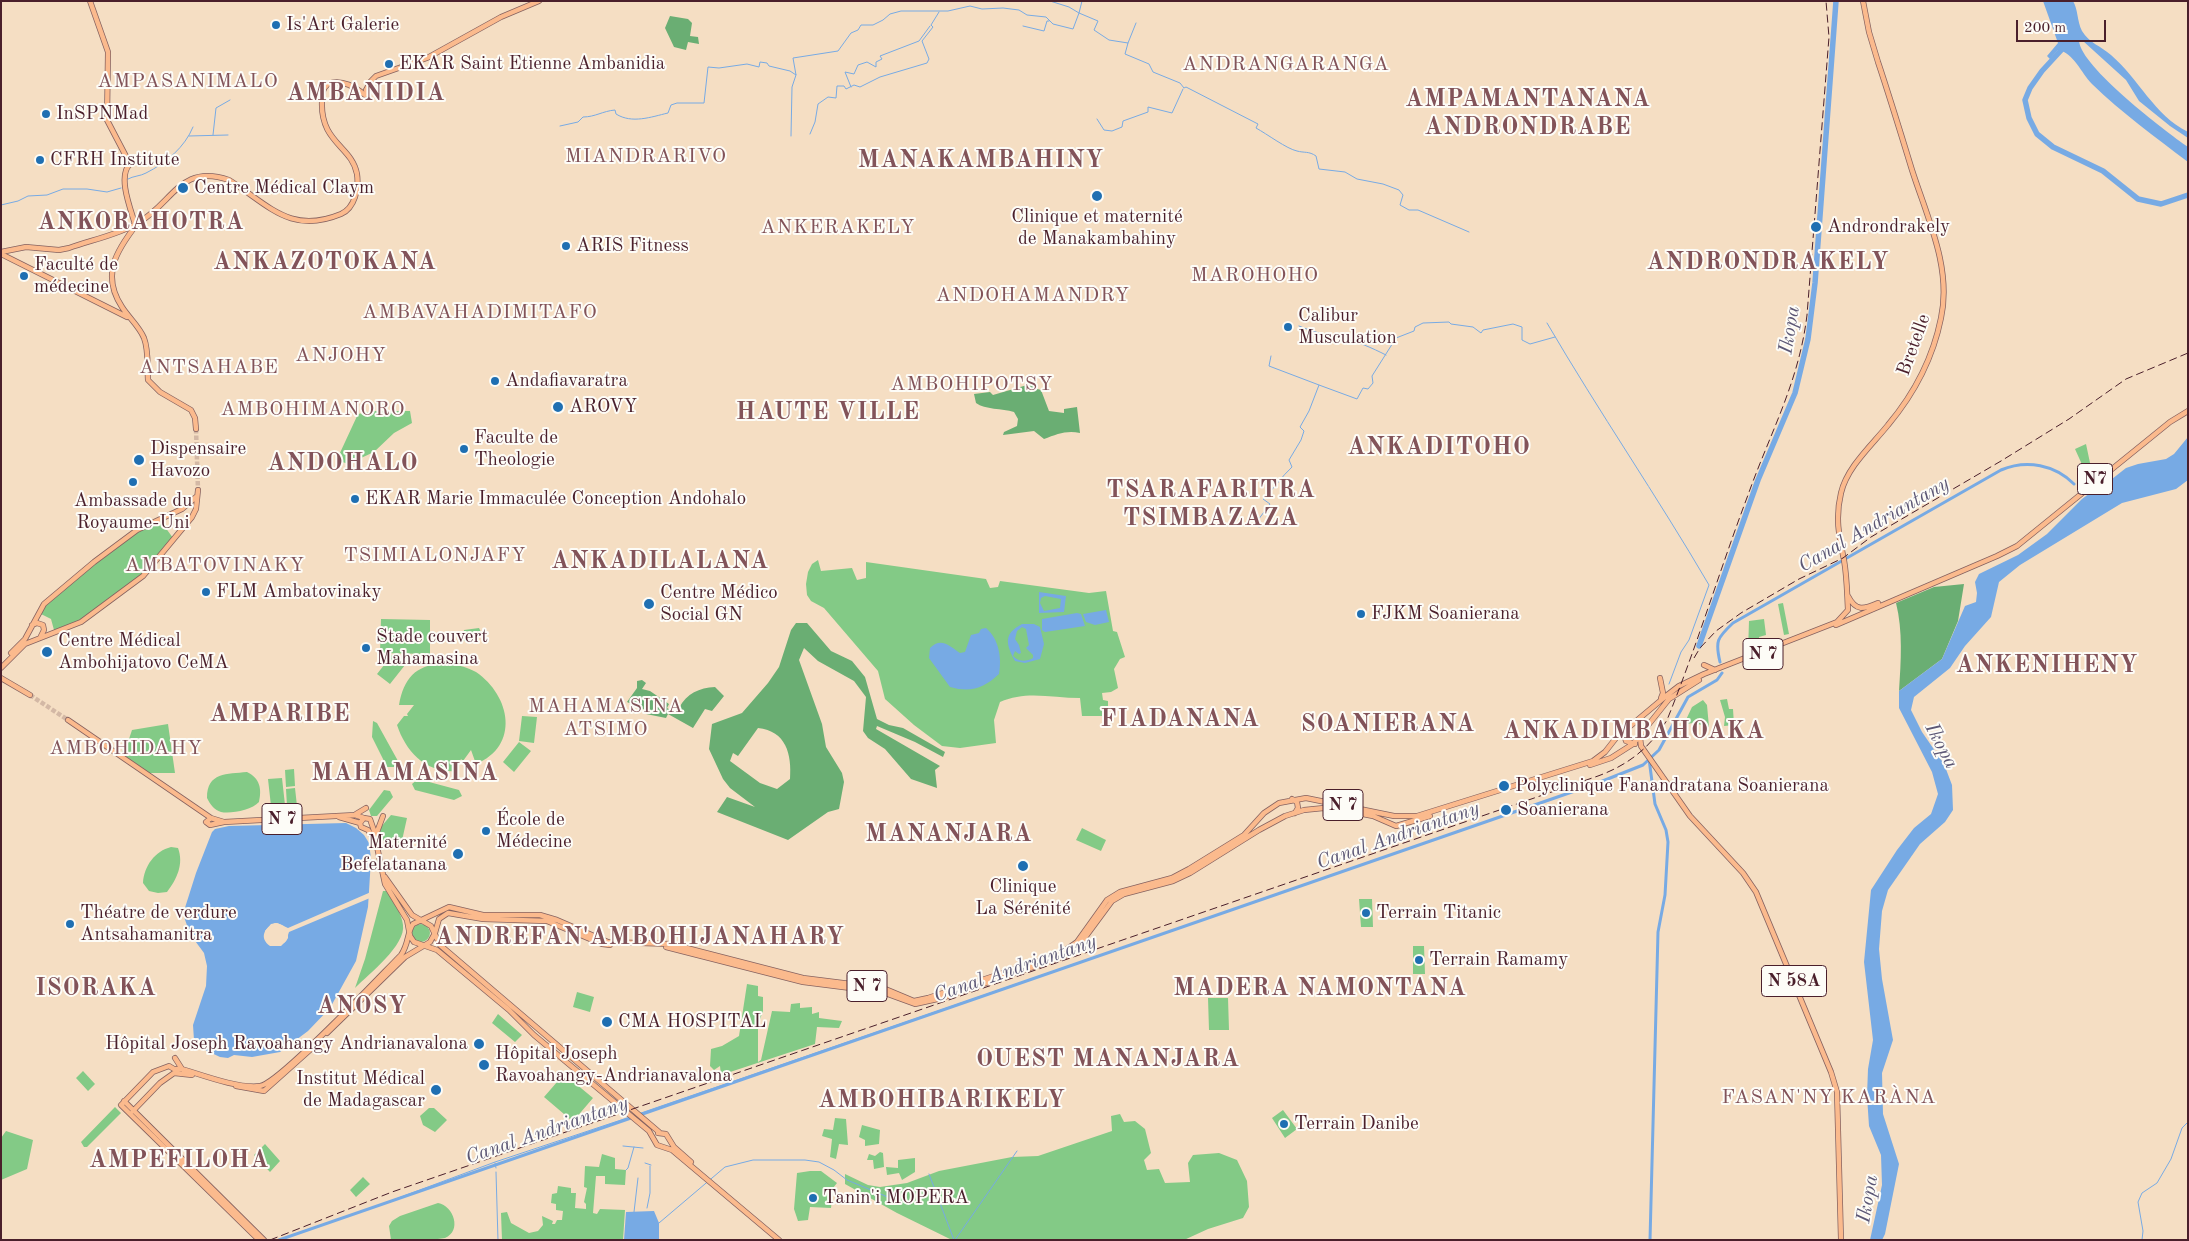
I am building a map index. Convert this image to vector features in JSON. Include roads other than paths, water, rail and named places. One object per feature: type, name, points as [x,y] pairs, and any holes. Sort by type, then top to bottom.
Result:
[{"type":"main road","points":[[90,1],[108,52],[107,120],[130,164],[126,169],[124,177],[134,226]]},
{"type":"main road","points":[[196,429],[195,418],[191,410],[160,392],[148,380],[145,340],[139,327],[130,318],[115,295],[112,270],[120,245],[134,226],[182,184],[192,177],[201,176],[229,180],[280,215],[297,221],[317,222],[344,213],[350,209],[354,202],[357,176],[351,160],[326,129],[322,115],[323,92],[328,84],[335,82],[364,91],[376,76],[427,58],[501,17],[539,1]]},
{"type":"main road","name":"Bretelle","points":[[1848,610],[1844,561],[1838,539],[1836,517],[1843,486],[1859,460],[1904,405],[1922,374],[1935,340],[1941,318],[1942,304],[1942,271],[1938,250],[1878,62],[1869,32],[1863,1]]},
{"type":"main road","points":[[129,204],[140,218],[146,217]]},
{"type":"main road","points":[[132,210],[134,226]]},
{"type":"main road","points":[[1,252],[26,247],[58,250],[69,248],[134,226]]},
{"type":"main road","points":[[10,249],[10,257]]},
{"type":"main road","points":[[1,252],[130,318]]},
{"type":"main road","points":[[118,311],[122,307]]},
{"type":"main road","name":"N7","points":[[2017,546],[2174,419],[2188,410]]},
{"type":"main road","name":"N7","points":[[1856,607],[1863,608],[1880,602],[2003,551],[2024,538],[2174,416],[2188,410]]},
{"type":"main road","points":[[2,666],[24,644],[81,622],[144,576],[192,517],[198,490]]},
{"type":"main road","points":[[6,681],[2,672],[2,666],[25,639],[44,604],[94,562],[137,530],[188,506],[197,496]]},
{"type":"main road","points":[[188,506],[190,510],[194,511]]},
{"type":"main road","points":[[182,509],[192,517]]},
{"type":"main road","name":"N 7","points":[[1406,824],[1607,759],[1633,744],[1669,699],[1695,682],[1855,617],[2017,546]]},
{"type":"main road","points":[[1847,595],[1856,607],[1858,612],[1855,617],[1849,616],[1848,610],[1856,607]]},
{"type":"main road","name":"N 7","points":[[1402,817],[1428,814],[1593,760],[1605,752],[1660,701],[1687,682],[1836,622],[1848,610]]},
{"type":"main road","points":[[31,626],[37,623],[44,625],[43,634],[37,640]]},
{"type":"main road","points":[[1704,665],[1715,670]]},
{"type":"main road","points":[[1,678],[30,694]]},
{"type":"main road","points":[[1660,678],[1663,693],[1660,701]]},
{"type":"main road","name":"N 7","points":[[68,720],[202,811],[210,819],[224,822]]},
{"type":"main road","points":[[1637,722],[1644,725],[1644,731]]},
{"type":"main road","points":[[1625,732],[1625,739],[1641,746],[1640,737]]},
{"type":"main road","name":"N 58A","points":[[1641,746],[1697,825],[1743,873],[1756,892],[1831,1072],[1837,1092],[1841,1240]]},
{"type":"main road","points":[[1292,799],[1297,802],[1298,806],[1295,813]]},
{"type":"main road","name":"N 7","points":[[410,931],[413,924],[449,907],[484,915],[540,916],[557,920],[608,942],[676,945],[803,978],[883,988],[906,999],[922,1000],[964,988],[1060,954],[1077,942],[1108,900],[1120,892],[1172,878],[1244,835],[1273,806],[1292,799],[1313,799],[1394,816]]},
{"type":"main road","points":[[1273,806],[1273,816],[1280,818]]},
{"type":"main road","points":[[356,815],[366,808]]},
{"type":"main road","name":"N 7","points":[[423,945],[430,942],[439,919],[448,913],[483,919],[547,920],[602,944],[669,947],[803,982],[874,990],[911,1004],[918,1004],[942,998],[1065,956],[1078,947],[1112,901],[1124,894],[1173,881],[1190,873],[1280,818],[1295,813],[1324,808],[1373,816],[1390,824]]},
{"type":"main road","name":"N 7","points":[[210,819],[208,825],[224,822],[356,815],[370,819],[372,824]]},
{"type":"main road","points":[[376,834],[383,816]]},
{"type":"main road","points":[[1394,816],[1402,817],[1406,824],[1398,826],[1390,824],[1389,819],[1394,816]]},
{"type":"main road","name":"N 7","points":[[339,817],[360,824],[361,827],[368,830]]},
{"type":"main road","points":[[360,824],[364,818]]},
{"type":"main road","points":[[372,824],[386,880],[412,915],[429,923],[440,945],[659,1132],[666,1134],[669,1140],[711,1181],[779,1240]]},
{"type":"main road","points":[[372,824],[368,830],[376,842],[385,884],[405,917],[410,936],[414,942],[437,950],[509,1010],[534,1035],[636,1120],[655,1138],[657,1144],[664,1146],[711,1181],[784,1240]]},
{"type":"main road","points":[[165,1068],[164,1072],[190,1074],[263,1087],[320,1036],[401,955],[408,944],[410,931]]},
{"type":"main road","points":[[132,1112],[172,1073],[182,1069],[235,1083],[263,1087],[287,1072],[405,957],[423,945]]},
{"type":"main road","points":[[175,1058],[182,1069]]},
{"type":"main road","points":[[172,1073],[169,1066],[153,1072],[124,1101],[132,1112],[259,1240]]},
{"type":"main road","points":[[132,1112],[264,1240]]},
{"type":"main road","points":[[655,1138],[659,1132]]},
{"type":"main road","points":[[664,1146],[669,1140]]},
{"type":"water","points":[[2043,1],[2073,1],[2080,27],[2085,35],[2121,65],[2166,116],[2188,132],[2188,138],[2139,101],[2126,80],[2083,41],[2079,41],[2083,52],[2108,82],[2188,147],[2188,162],[2103,95],[2088,80],[2069,55],[2058,50],[2050,59],[2047,56],[2058,43]]},
{"type":"water","points":[[2188,437],[2188,480],[2176,489],[2122,503],[2020,565],[1999,582],[1991,617],[1965,646],[1950,668],[1914,697],[1911,710],[1922,732],[1944,764],[1952,785],[1953,810],[1945,822],[1920,844],[1888,890],[1882,911],[1879,949],[1882,979],[1893,1040],[1882,1073],[1883,1114],[1899,1164],[1885,1234],[1882,1240],[1870,1240],[1882,1185],[1881,1155],[1869,1126],[1867,1096],[1868,1069],[1873,1040],[1864,962],[1871,890],[1914,828],[1931,814],[1938,794],[1932,772],[1899,708],[1899,691],[1942,659],[1965,606],[1976,602],[1975,582],[1979,574],[2018,555],[2047,534],[2082,499],[2090,493],[2104,488],[2126,468],[2166,459],[2174,454]]},
{"type":"water","points":[[1039,592],[1066,596],[1064,612],[1039,613]],"holes":[[[1045,596],[1061,599],[1060,608],[1044,611],[1040,603],[1041,598]]]},
{"type":"water","points":[[1106,610],[1109,622],[1095,625],[1086,622],[1083,614]]},
{"type":"water","points":[[1077,613],[1081,614],[1085,626],[1045,632],[1042,630],[1042,619]]},
{"type":"water","points":[[1022,624],[1034,624],[1040,627],[1044,644],[1040,659],[1025,663],[1015,661],[1008,644],[1008,640],[1016,628]],"holes":[[[1022,627],[1026,629],[1029,645],[1026,648],[1033,655],[1033,658],[1023,661],[1013,656],[1015,651],[1019,654],[1021,653],[1015,639],[1017,631]]]},
{"type":"water","points":[[986,628],[994,638],[999,649],[999,674],[988,683],[977,688],[958,689],[950,687],[929,658],[930,648],[938,643],[942,643],[960,653],[965,652],[971,635],[979,633],[981,629]]},
{"type":"water","name":"ANOSY","points":[[346,823],[364,835],[369,843],[371,859],[368,907],[356,961],[330,1008],[308,1031],[280,1052],[252,1057],[234,1055],[228,1058],[220,1057],[199,1047],[194,1040],[193,1025],[206,986],[207,966],[204,953],[190,934],[183,914],[212,832],[215,829],[229,826]],"holes":[[[278,924],[287,930],[288,938],[283,944],[270,946],[265,940],[264,933],[271,925]]]},
{"type":"water","points":[[654,1211],[659,1223],[659,1240],[624,1240],[626,1212]]},
{"type":"waterway","points":[[1050,1],[1069,7],[1079,13],[1082,1]]},
{"type":"waterway","name":"Ikopa","points":[[1699,646],[1758,480],[1795,393],[1808,339],[1815,283],[1836,1]]},
{"type":"waterway","points":[[560,126],[578,122],[583,117],[615,110],[616,114],[622,117],[642,119],[668,113],[671,105],[677,103],[704,103],[708,67],[719,68],[747,64],[759,67],[760,62],[790,71],[796,75],[793,58],[838,51],[851,33],[858,30],[861,25],[873,25],[890,14],[901,11],[948,11],[970,6],[982,9],[1003,8],[1019,10],[1027,15],[1046,17],[1053,24],[1073,29],[1079,13],[1098,21],[1094,30],[1109,40],[1128,43],[1125,54],[1149,64],[1153,72],[1180,83],[1184,88],[1186,87],[1258,124],[1256,128],[1288,147],[1313,154],[1316,156],[1319,169],[1345,172],[1357,179],[1383,184],[1399,190],[1403,195],[1400,205],[1409,210],[1418,210],[1469,232]]},
{"type":"waterway","points":[[810,134],[815,122],[818,104],[828,97],[836,98],[837,86],[844,86],[846,89],[854,85],[860,87],[880,77],[927,63],[929,59],[922,41],[933,27],[931,25],[939,12]]},
{"type":"waterway","points":[[1023,26],[1044,31],[1047,21],[1049,21]]},
{"type":"waterway","points":[[1128,43],[1136,23]]},
{"type":"waterway","points":[[851,87],[845,72],[854,74],[858,65],[867,62],[876,67],[876,62],[882,59],[880,56],[919,41],[930,26]]},
{"type":"waterway","name":"Ikopa","points":[[2065,46],[2042,71],[2030,88],[2025,100],[2029,118],[2037,134],[2053,147],[2103,171],[2138,199],[2161,204],[2188,195]]},
{"type":"waterway","points":[[791,136],[792,87],[796,75]]},
{"type":"waterway","points":[[1097,119],[1104,130],[1112,131],[1122,127],[1123,121],[1148,112],[1148,107],[1172,113],[1183,89]]},
{"type":"waterway","points":[[213,135],[216,108],[230,100]]},
{"type":"waterway","points":[[128,179],[146,173],[168,159],[180,148],[193,127]]},
{"type":"waterway","points":[[189,136],[228,135]]},
{"type":"waterway","points":[[1,205],[18,201],[28,196],[47,195],[63,189],[87,189],[107,192],[121,188]]},
{"type":"waterway","points":[[1259,527],[1258,520],[1270,504],[1263,499],[1292,467],[1289,460],[1301,440],[1304,431],[1300,427],[1309,411],[1319,385],[1357,399],[1363,388],[1368,389],[1373,383],[1372,376],[1396,338],[1414,331],[1415,327],[1423,323],[1449,322],[1451,324],[1473,327],[1481,333],[1483,330],[1513,324],[1522,327],[1522,340],[1530,344],[1555,337]]},
{"type":"waterway","points":[[1547,323],[1709,585],[1689,640],[1681,652],[1669,684]]},
{"type":"waterway","points":[[1299,326],[1347,339],[1386,355]]},
{"type":"waterway","points":[[1271,356],[1269,366],[1319,385]]},
{"type":"waterway","name":"Canal Andriantany","points":[[1720,662],[1719,640],[1733,623],[2001,470],[2021,465],[2040,466],[2058,472],[2074,484]]},
{"type":"waterway","name":"Canal Andriantany","points":[[279,1240],[1595,784],[1643,765],[1659,750],[1688,697],[1717,680],[1722,673]]},
{"type":"waterway","points":[[1649,759],[1655,804],[1666,830],[1668,842],[1665,895],[1658,932],[1650,1240]]},
{"type":"waterway","name":"Canal Andriantany","points":[[641,1113],[1127,946]]},
{"type":"waterway","name":"Canal Andriantany","points":[[393,1200],[495,1162],[630,1117]]},
{"type":"waterway","points":[[2142,1240],[2143,1231],[2138,1202],[2142,1193],[2157,1183],[2171,1159],[2182,1128],[2188,1122]]},
{"type":"waterway","points":[[623,1146],[643,1148]]},
{"type":"waterway","points":[[626,1170],[634,1147]]},
{"type":"waterway","points":[[955,1240],[1017,1151]]},
{"type":"waterway","name":"Canal Andriantany","points":[[659,1223],[725,1167],[753,1160],[805,1160],[819,1162],[847,1180],[890,1198]]},
{"type":"waterway","name":"Canal Andriantany","points":[[495,1163],[496,1168]]},
{"type":"waterway","points":[[645,1163],[651,1165]]},
{"type":"waterway","points":[[647,1208],[650,1193],[650,1166]]},
{"type":"waterway","points":[[496,1172],[498,1240]]},
{"type":"waterway","points":[[929,1174],[954,1240]]},
{"type":"waterway","points":[[634,1212],[638,1178]]},
{"type":"tunnel","points":[[196,429],[198,490]]},
{"type":"tunnel","points":[[30,695],[68,720]]},
{"type":"railway","points":[[270,1240],[392,1192],[1598,776],[1629,761],[1646,747],[1667,720],[1798,363],[1807,315],[1829,37],[1826,1]]},
{"type":"railway","points":[[1694,658],[1700,648],[1716,631],[1741,613],[1799,579],[1843,558],[1871,537],[2069,419],[2126,379],[2188,353]]},
{"type":"place","name":"Is'Art Galerie","points":[[276,25]]},
{"type":"place","name":"EKAR Saint Etienne Ambanidia","points":[[389,64]]},
{"type":"place","name":"InSPNMad","points":[[46,114]]},
{"type":"place","name":"CFRH Institute","points":[[40,160]]},
{"type":"place","name":"Centre Médical Claym","points":[[183,188]]},
{"type":"place","name":"Clinique et maternité de Manakambahiny","points":[[1097,196]]},
{"type":"place","name":"Androndrakely","points":[[1816,227]]},
{"type":"place","name":"ARIS Fitness","points":[[566,246]]},
{"type":"place","name":"Faculté de médecine","points":[[24,276]]},
{"type":"place","name":"Calibur Musculation","points":[[1288,327]]},
{"type":"place","name":"Andafiavaratra","points":[[495,381]]},
{"type":"place","name":"AROVY","points":[[558,407]]},
{"type":"place","name":"Faculte de Theologie","points":[[464,449]]},
{"type":"place","name":"Dispensaire Havozo","points":[[139,460]]},
{"type":"place","name":"Ambassade du Royaume-Uni","points":[[133,482]]},
{"type":"place","name":"EKAR Marie Immaculée Conception Andohalo","points":[[355,499]]},
{"type":"place","name":"FLM Ambatovinaky","points":[[206,592]]},
{"type":"place","name":"Centre Médico Social GN","points":[[649,604]]},
{"type":"place","name":"FJKM Soanierana","points":[[1361,614]]},
{"type":"place","name":"Stade couvert Mahamasina","points":[[366,648]]},
{"type":"place","name":"Centre Médical Ambohijatovo CeMA","points":[[47,652]]},
{"type":"place","name":"Polyclinique Fanandratana Soanierana","points":[[1504,786]]},
{"type":"place","name":"Soanierana","points":[[1506,810]]},
{"type":"place","name":"École de Médecine","points":[[486,831]]},
{"type":"place","name":"Maternité Befelatanana","points":[[458,854]]},
{"type":"place","name":"Clinique La Sérénité","points":[[1023,866]]},
{"type":"place","name":"Terrain Titanic","points":[[1366,913]]},
{"type":"place","name":"Théatre de verdure Antsahamanitra","points":[[70,924]]},
{"type":"place","name":"Terrain Ramamy","points":[[1419,960]]},
{"type":"place","name":"CMA HOSPITAL","points":[[607,1022]]},
{"type":"place","name":"Hôpital Joseph Ravoahangy Andrianavalona","points":[[479,1044]]},
{"type":"place","name":"Hôpital Joseph Ravoahangy-Andrianavalona","points":[[484,1065]]},
{"type":"place","name":"Institut Médical de Madagascar","points":[[436,1090]]},
{"type":"place","name":"Terrain Danibe","points":[[1284,1124]]},
{"type":"place","name":"Tanin'i MOPERA","points":[[813,1198]]},
{"type":"district","name":"ANDRANGARANGA","points":[[1286,65]]},
{"type":"district","name":"AMPASANIMALO","points":[[188,82]]},
{"type":"district","name":"AMBANIDIA","points":[[366,94]]},
{"type":"district","name":"AMPAMANTANANA ANDRONDRABE","points":[[1528,114]]},
{"type":"district","name":"MIANDRARIVO","points":[[646,157]]},
{"type":"district","name":"MANAKAMBAHINY","points":[[981,161]]},
{"type":"district","name":"ANKORAHOTRA","points":[[141,223]]},
{"type":"district","name":"ANKERAKELY","points":[[838,228]]},
{"type":"district","name":"ANKAZOTOKANA","points":[[325,263]]},
{"type":"district","name":"ANDRONDRAKELY","points":[[1768,263]]},
{"type":"district","name":"MAROHOHO","points":[[1255,276]]},
{"type":"district","name":"ANDOHAMANDRY","points":[[1033,296]]},
{"type":"district","name":"AMBAVAHADIMITAFO","points":[[480,313]]},
{"type":"district","name":"ANJOHY","points":[[341,356]]},
{"type":"district","name":"ANTSAHABE","points":[[209,368]]},
{"type":"district","name":"AMBOHIPOTSY","points":[[972,385]]},
{"type":"district","name":"AMBOHIMANORO","points":[[313,410]]},
{"type":"district","name":"HAUTE VILLE","points":[[828,413]]},
{"type":"district","name":"ANKADITOHO","points":[[1439,448]]},
{"type":"district","name":"ANDOHALO","points":[[343,464]]},
{"type":"district","name":"TSARAFARITRA TSIMBAZAZA","points":[[1211,505]]},
{"type":"district","name":"TSIMIALONJAFY","points":[[435,556]]},
{"type":"district","name":"ANKADILALANA","points":[[660,562]]},
{"type":"district","name":"AMBATOVINAKY","points":[[215,566]]},
{"type":"district","name":"ANKENIHENY","points":[[2047,666]]},
{"type":"district","name":"AMPARIBE","points":[[280,715]]},
{"type":"district","name":"MAHAMASINA ATSIMO","points":[[606,718]]},
{"type":"district","name":"FIADANANA","points":[[1180,720]]},
{"type":"district","name":"SOANIERANA","points":[[1388,725]]},
{"type":"district","name":"ANKADIMBAHOAKA","points":[[1634,732]]},
{"type":"district","name":"AMBOHIDAHY","points":[[126,749]]},
{"type":"district","name":"MAHAMASINA","points":[[405,774]]},
{"type":"district","name":"MANANJARA","points":[[949,835]]},
{"type":"district","name":"ANDREFAN'AMBOHIJANAHARY","points":[[640,938]]},
{"type":"district","name":"ISORAKA","points":[[96,989]]},
{"type":"district","name":"MADERA NAMONTANA","points":[[1320,989]]},
{"type":"district","name":"ANOSY","points":[[362,1007]]},
{"type":"district","name":"OUEST MANANJARA","points":[[1108,1060]]},
{"type":"district","name":"FASAN'NY KARÀNA","points":[[1829,1098]]},
{"type":"district","name":"AMBOHIBARIKELY","points":[[942,1101]]},
{"type":"district","name":"AMPEFILOHA","points":[[179,1161]]}]
